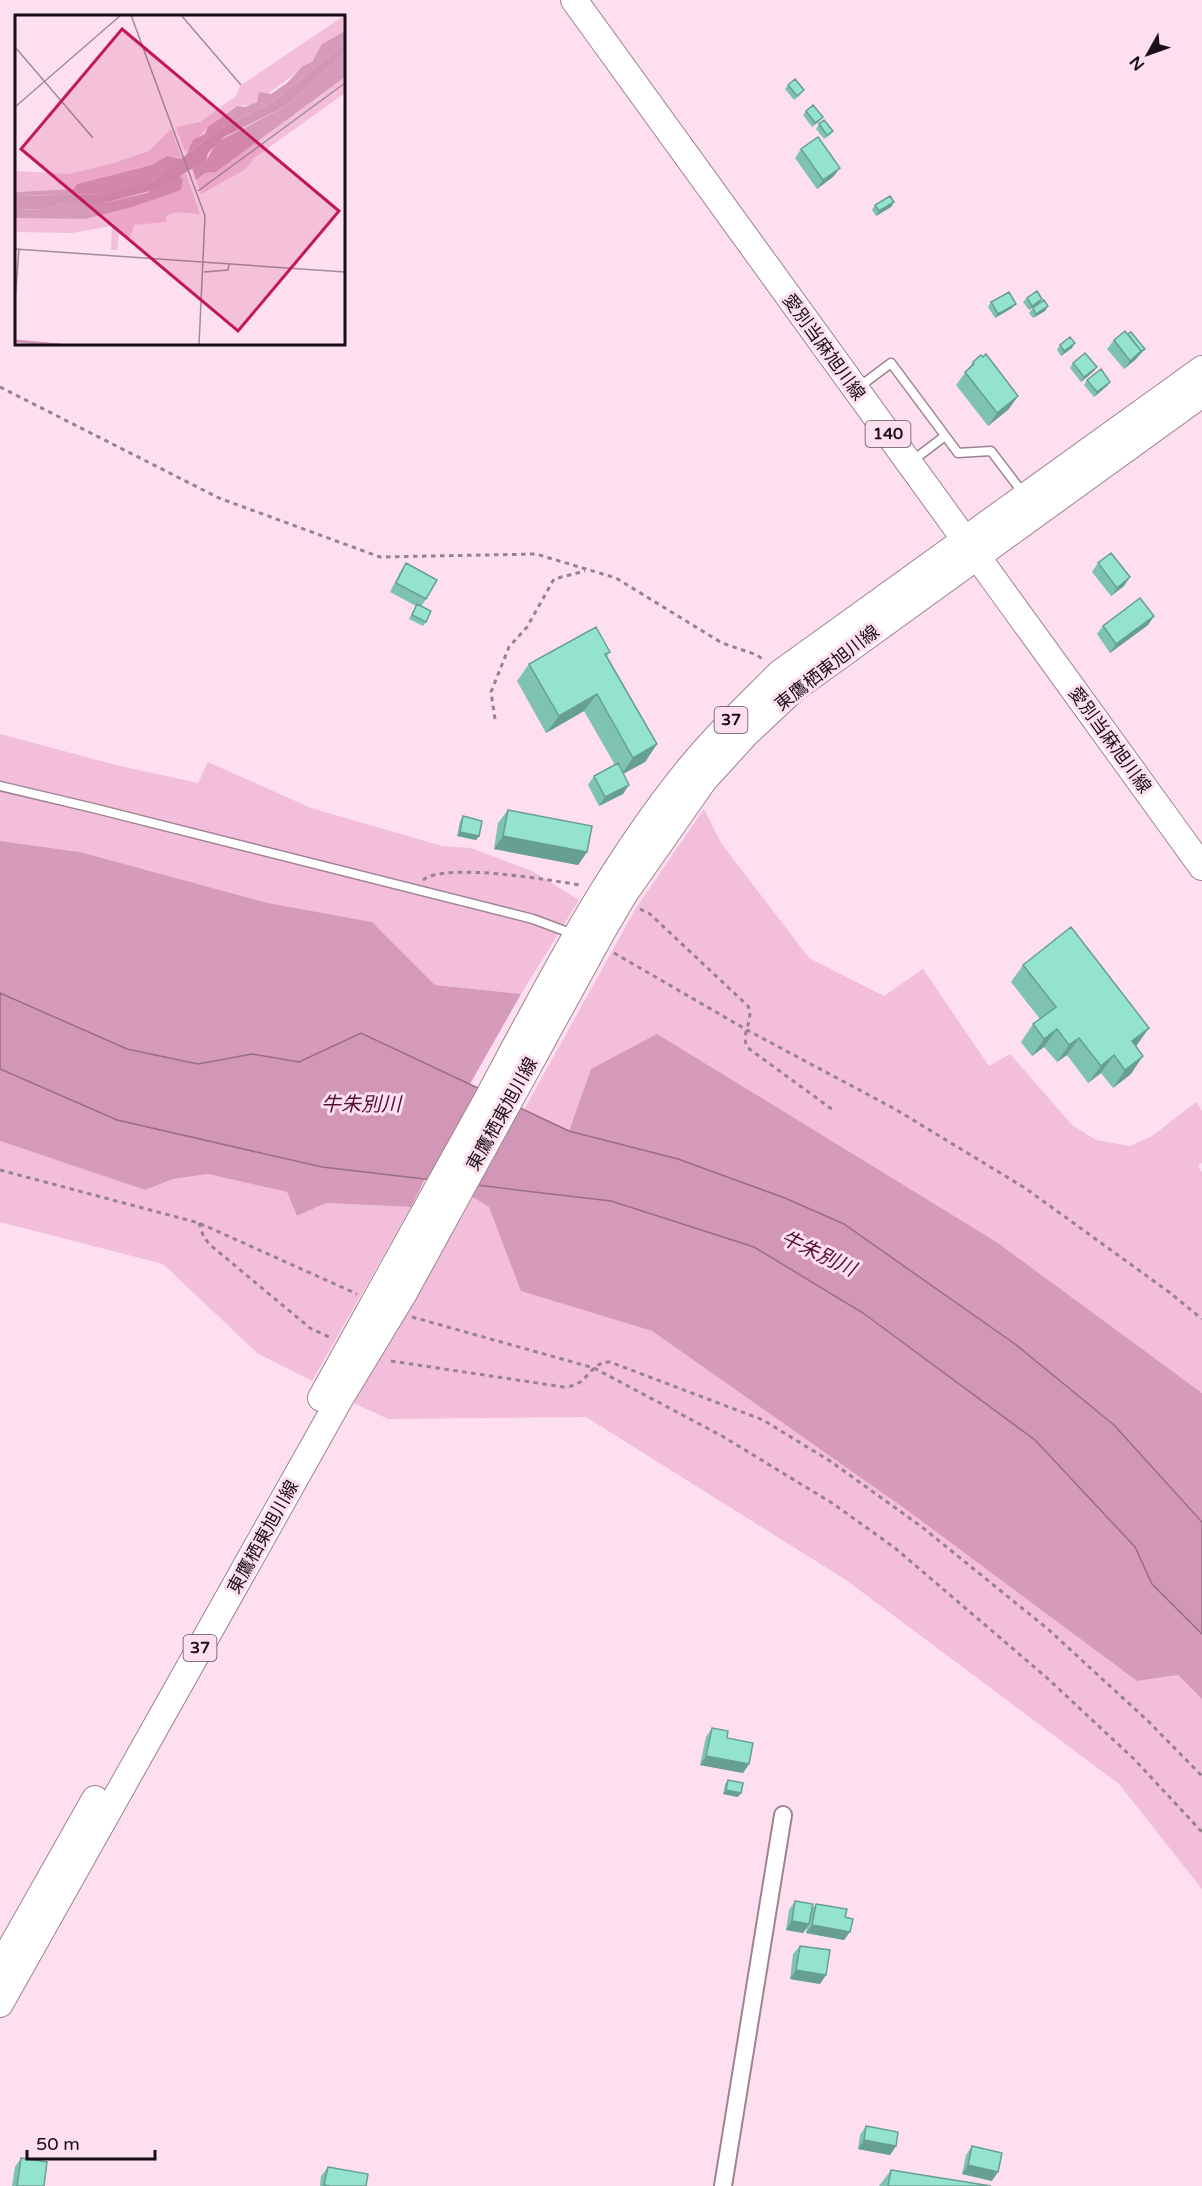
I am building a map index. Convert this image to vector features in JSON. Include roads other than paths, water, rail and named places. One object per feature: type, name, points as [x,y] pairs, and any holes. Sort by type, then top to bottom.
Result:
[{"type":"main road","name":"愛別当麻旭川線","points":[[574,0],[1202,867]]},
{"type":"main road","name":"東鷹栖東旭川線","points":[[586,940],[625,893],[704,780],[746,734],[794,689],[971,549],[1026,496],[1202,369]]},
{"type":"main road","name":"東鷹栖東旭川線","points":[[0,1967],[389,1298],[586,940],[624,857],[691,766],[728,723],[780,673],[971,549],[1202,394]]},
{"type":"main road","name":"東鷹栖東旭川線","points":[[0,2004],[330,1417],[389,1298]]},
{"type":"street","points":[[723,2186],[783,1815]]},
{"type":"lane","points":[[855,390],[891,363],[958,453],[990,451],[1026,496]]},
{"type":"lane","points":[[909,463],[945,436]]},
{"type":"lane","points":[[0,786],[533,919],[586,940]]},
{"type":"water","name":"牛朱別川","points":[[0,993],[127,1049],[198,1064],[252,1054],[299,1062],[361,1033],[569,1131],[678,1159],[785,1198],[844,1224],[1015,1344],[1114,1425],[1202,1522],[1202,1634],[1152,1584],[1135,1547],[1035,1440],[863,1313],[754,1247],[611,1201],[322,1167],[117,1120],[0,1069]]}]
